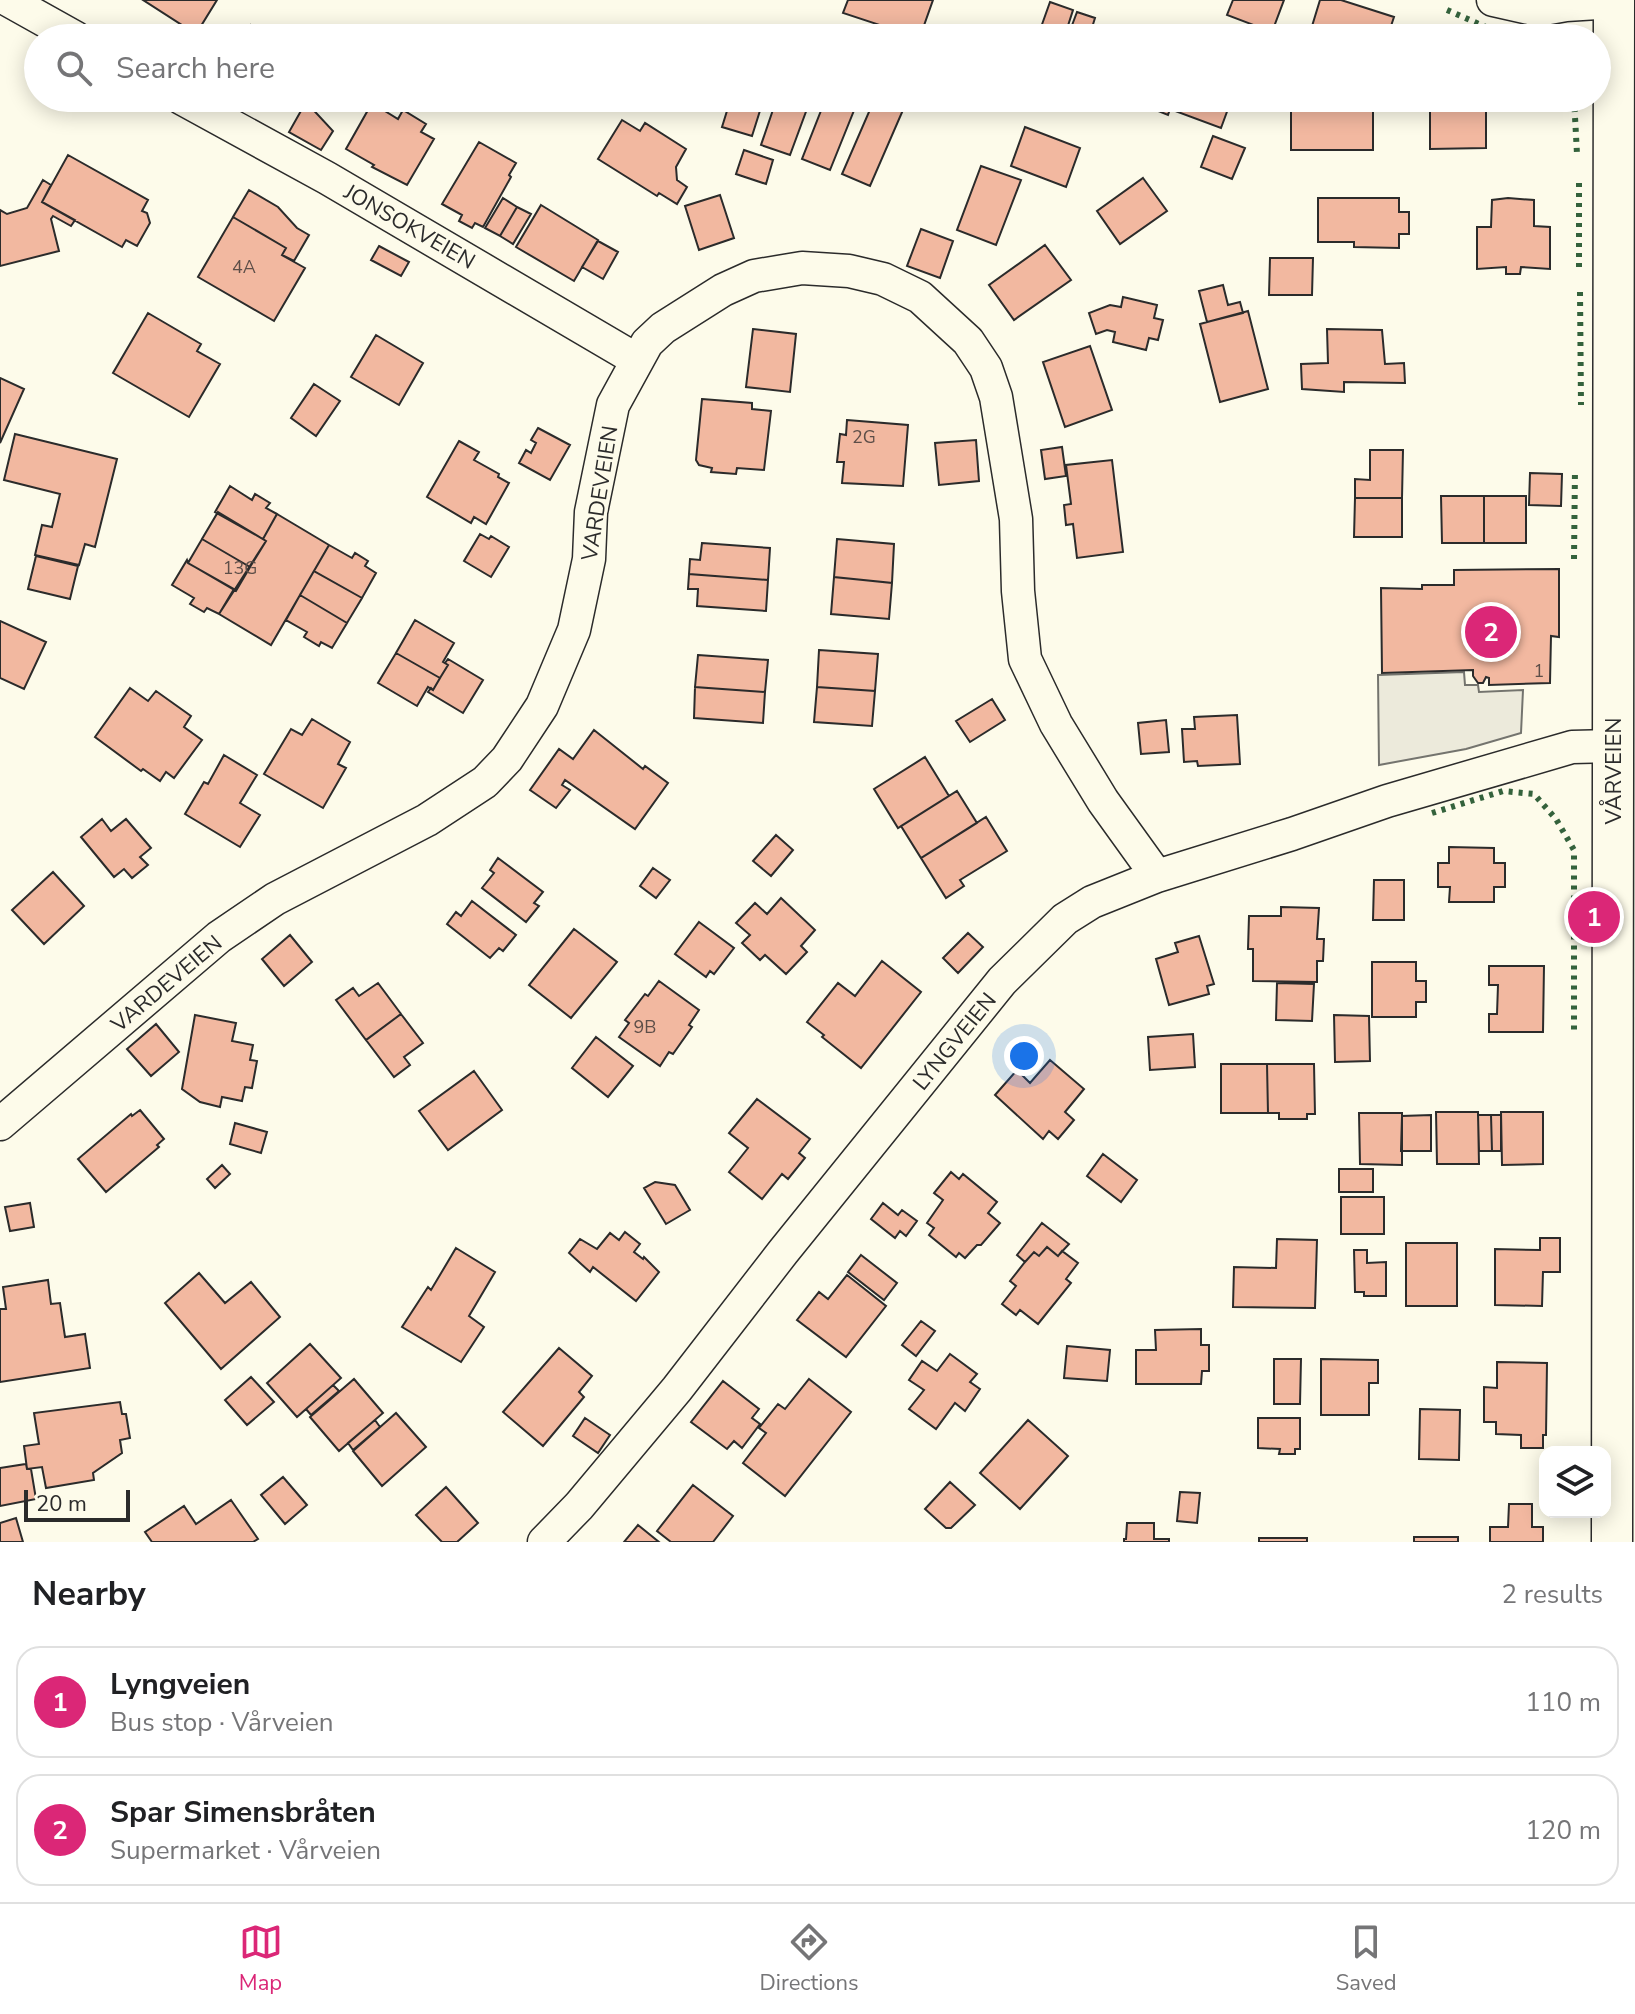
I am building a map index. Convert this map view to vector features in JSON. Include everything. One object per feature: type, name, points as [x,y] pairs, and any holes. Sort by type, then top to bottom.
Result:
[{"type":"street","points":[[8,0],[51,24]]},
{"type":"street","points":[[1493,0],[1538,10],[1614,1]]},
{"type":"street","name":"VÅRVEIEN","points":[[1612,1542],[1624,1474],[1624,788],[1613,746],[1625,84],[1614,1]]},
{"type":"street","name":"JONSOKVEIEN","points":[[207,112],[327,178],[637,360]]},
{"type":"street","name":"VARDEVEIEN","points":[[0,1124],[219,937],[275,899],[427,820],[485,782],[507,759],[542,706],[574,630],[589,559],[591,512],[613,405],[647,343],[663,328],[723,290],[754,276],[802,268],[849,271],[883,279],[920,297],[968,341],[986,368],[996,397],[1016,519],[1018,591],[1025,659],[1056,724],[1095,788],[1157,876]]},
{"type":"street","name":"LYNGVEIEN","points":[[544,1542],[579,1506],[667,1401],[1002,981],[1065,919],[1092,902],[1157,876],[1387,801],[1572,747],[1613,746]]},
{"type":"shaded area","points":[[1464,672],[1465,685],[1478,685],[1479,692],[1523,690],[1521,733],[1466,749],[1379,765],[1378,675]]},
{"type":"building","points":[[143,0],[217,0],[202,24],[180,24]]},
{"type":"building","points":[[848,0],[933,0],[925,24],[877,24],[843,13]]},
{"type":"building","points":[[1233,0],[1284,0],[1275,24],[1251,24],[1227,15]]},
{"type":"building","points":[[1320,0],[1341,0],[1394,17],[1392,24],[1313,24]]},
{"type":"building","points":[[1050,2],[1073,10],[1068,24],[1042,24]]},
{"type":"building","points":[[1077,12],[1095,18],[1093,24],[1072,24]]},
{"type":"building","points":[[300,112],[315,112],[333,131],[321,150],[289,132]]},
{"type":"building","points":[[367,112],[387,112],[398,119],[402,112],[406,112],[426,124],[421,132],[434,139],[407,185],[346,149]]},
{"type":"building","points":[[727,112],[760,112],[752,136],[722,127]]},
{"type":"building","points":[[772,112],[806,112],[790,155],[761,145]]},
{"type":"building","points":[[820,112],[853,112],[830,170],[802,159]]},
{"type":"building","points":[[869,112],[902,112],[870,186],[842,174]]},
{"type":"building","points":[[1178,112],[1227,112],[1221,128]]},
{"type":"building","points":[[1291,112],[1373,112],[1373,150],[1291,150]]},
{"type":"building","points":[[1430,112],[1486,112],[1486,148],[1430,149]]},
{"type":"building","points":[[622,120],[640,131],[645,123],[686,149],[676,167],[677,180],[687,187],[677,204],[659,193],[657,196],[598,159]]},
{"type":"building","points":[[1025,127],[1080,148],[1066,187],[1011,166]]},
{"type":"building","points":[[1213,136],[1245,148],[1232,179],[1201,167]]},
{"type":"building","points":[[479,142],[516,163],[483,227],[475,223],[472,228],[459,221],[462,215],[442,204]]},
{"type":"building","points":[[744,150],[773,160],[766,184],[736,174]]},
{"type":"building","points":[[68,155],[148,200],[142,211],[147,213],[150,223],[137,246],[126,240],[122,247],[42,202]]},
{"type":"building","points":[[981,166],[1021,180],[996,245],[957,230]]},
{"type":"building","points":[[1143,178],[1167,211],[1120,244],[1097,211]]},
{"type":"building","points":[[43,180],[51,185],[42,202],[75,220],[71,226],[53,216],[51,219],[59,251],[0,266],[0,210],[7,214],[27,208]]},
{"type":"building","points":[[249,190],[278,207],[297,228],[309,235],[294,261],[282,255],[286,248],[233,217]]},
{"type":"building","points":[[720,195],[734,238],[699,250],[685,206]]},
{"type":"building","points":[[503,198],[517,207],[500,236],[485,228]]},
{"type":"building","points":[[1318,198],[1399,198],[1399,212],[1409,212],[1409,234],[1399,234],[1399,248],[1354,247],[1354,242],[1318,242]]},
{"type":"building","points":[[1492,200],[1534,200],[1534,226],[1550,227],[1550,269],[1521,267],[1520,274],[1506,274],[1506,267],[1477,269],[1477,227],[1491,227]]},
{"type":"building","points":[[541,205],[598,240],[574,281],[516,247]]},
{"type":"building","points":[[517,207],[531,214],[513,244],[500,236]]},
{"type":"building","points":[[233,217],[286,248],[282,255],[305,268],[274,321],[198,277]]},
{"type":"building","points":[[921,229],[953,241],[940,278],[907,266]]},
{"type":"building","points":[[598,241],[618,252],[603,279],[582,267]]},
{"type":"building","points":[[1045,245],[1071,280],[1014,320],[989,285]]},
{"type":"building","points":[[379,246],[409,262],[401,276],[371,260]]},
{"type":"building","points":[[1270,258],[1313,258],[1312,295],[1269,295]]},
{"type":"building","points":[[1223,285],[1228,305],[1240,302],[1243,313],[1207,322],[1199,291]]},
{"type":"building","points":[[1123,297],[1157,305],[1154,318],[1163,320],[1158,340],[1149,338],[1146,350],[1113,342],[1115,332],[1107,330],[1096,334],[1089,313],[1110,305],[1121,307]]},
{"type":"building","points":[[1248,311],[1268,389],[1220,402],[1200,324]]},
{"type":"building","points":[[148,313],[201,344],[197,351],[220,364],[189,417],[113,373]]},
{"type":"building","points":[[753,329],[796,334],[790,392],[746,387]]},
{"type":"building","points":[[1327,329],[1382,330],[1385,364],[1404,363],[1405,383],[1344,382],[1344,392],[1302,389],[1301,364],[1328,363]]},
{"type":"building","points":[[376,335],[423,363],[399,405],[351,377]]},
{"type":"building","points":[[1090,346],[1112,410],[1065,427],[1043,362]]},
{"type":"building","points":[[0,378],[24,389],[0,443]]},
{"type":"building","points":[[314,384],[340,401],[316,436],[291,418]]},
{"type":"building","points":[[702,399],[752,403],[752,409],[771,411],[764,470],[737,468],[736,474],[711,472],[712,468],[699,465],[696,460]]},
{"type":"building","points":[[847,420],[908,425],[903,486],[842,483],[844,462],[837,462],[840,434],[846,435]]},
{"type":"building","points":[[538,428],[570,445],[550,480],[519,463],[526,450],[531,453],[536,443],[531,440]]},
{"type":"building","points":[[15,434],[117,459],[95,547],[85,544],[79,565],[35,555],[42,525],[52,527],[60,494],[4,480]]},
{"type":"building","points":[[976,440],[979,481],[939,485],[935,443]]},
{"type":"building","points":[[459,441],[479,452],[474,460],[509,483],[486,524],[474,517],[471,523],[427,497]]},
{"type":"building","points":[[1062,447],[1066,476],[1045,479],[1041,450]]},
{"type":"building","points":[[1370,450],[1403,450],[1402,498],[1355,498],[1355,479],[1370,480]]},
{"type":"building","points":[[1112,460],[1123,552],[1077,558],[1073,524],[1066,525],[1064,505],[1071,504],[1066,465]]},
{"type":"building","points":[[1530,473],[1562,474],[1561,506],[1529,505]]},
{"type":"building","points":[[230,486],[252,500],[255,494],[270,503],[266,508],[277,514],[263,539],[215,512]]},
{"type":"building","points":[[1441,496],[1484,496],[1484,543],[1442,543]]},
{"type":"building","points":[[1484,496],[1526,496],[1526,543],[1484,543]]},
{"type":"building","points":[[1355,498],[1402,498],[1402,537],[1354,537]]},
{"type":"building","points":[[218,512],[266,541],[250,567],[202,539]]},
{"type":"building","points":[[277,514],[329,545],[271,645],[219,614],[266,541],[263,539]]},
{"type":"building","points":[[480,534],[489,539],[491,536],[509,547],[491,577],[464,561]]},
{"type":"building","points":[[202,539],[250,567],[236,591],[188,563]]},
{"type":"building","points":[[837,539],[894,544],[892,583],[834,577]]},
{"type":"building","points":[[702,543],[770,548],[768,580],[689,574],[690,559],[700,560]]},
{"type":"building","points":[[329,545],[352,558],[355,553],[368,561],[365,566],[376,573],[362,598],[314,571]]},
{"type":"building","points":[[36,556],[78,566],[70,599],[28,589]]},
{"type":"building","points":[[187,560],[234,589],[219,614],[207,608],[204,612],[190,604],[194,598],[172,585]]},
{"type":"building","points":[[1559,569],[1559,637],[1551,636],[1550,683],[1489,685],[1489,678],[1486,677],[1483,683],[1478,683],[1473,670],[1382,673],[1381,588],[1422,589],[1422,585],[1454,585],[1454,570]]},
{"type":"building","points":[[314,571],[362,598],[347,623],[300,595]]},
{"type":"building","points":[[689,574],[768,580],[766,611],[697,606],[698,589],[688,589]]},
{"type":"building","points":[[834,577],[892,583],[889,619],[831,614]]},
{"type":"building","points":[[300,595],[347,623],[332,648],[321,642],[319,646],[304,637],[307,632],[286,620]]},
{"type":"building","points":[[415,620],[454,643],[443,662],[448,665],[440,678],[396,653]]},
{"type":"building","points":[[0,621],[46,642],[24,689],[0,678]]},
{"type":"building","points":[[819,650],[878,654],[875,691],[817,687]]},
{"type":"building","points":[[396,653],[440,678],[433,690],[428,687],[417,706],[378,683]]},
{"type":"building","points":[[698,655],[768,660],[765,692],[695,687]]},
{"type":"building","points":[[448,659],[483,680],[463,713],[428,692],[431,688],[433,690],[448,665],[445,663]]},
{"type":"building","points":[[695,687],[765,692],[763,723],[694,718]]},
{"type":"building","points":[[817,687],[875,691],[872,726],[814,722]]},
{"type":"building","points":[[130,688],[148,701],[156,691],[191,716],[184,727],[202,740],[174,778],[166,772],[160,781],[95,737]]},
{"type":"building","points":[[992,699],[1005,720],[970,742],[956,721]]},
{"type":"building","points":[[1237,715],[1240,764],[1198,766],[1197,761],[1184,762],[1182,729],[1195,729],[1194,717]]},
{"type":"building","points":[[312,719],[350,742],[338,764],[346,768],[323,808],[264,774],[291,729],[302,735]]},
{"type":"building","points":[[1166,720],[1169,752],[1141,754],[1138,723]]},
{"type":"building","points":[[594,730],[643,769],[645,766],[668,783],[635,829],[565,780],[562,785],[570,790],[556,808],[530,790],[559,749],[573,759]]},
{"type":"building","points":[[224,755],[257,775],[240,803],[260,815],[240,847],[185,814],[204,782],[208,784]]},
{"type":"building","points":[[925,757],[949,796],[898,828],[874,789]]},
{"type":"building","points":[[957,791],[977,823],[921,858],[901,826]]},
{"type":"building","points":[[986,817],[1007,851],[960,880],[964,886],[946,898],[921,858]]},
{"type":"building","points":[[102,819],[111,831],[126,819],[151,848],[140,857],[148,865],[132,878],[124,869],[114,877],[81,837]]},
{"type":"building","points":[[776,835],[793,850],[771,876],[753,861]]},
{"type":"building","points":[[1449,847],[1494,848],[1494,863],[1505,863],[1505,887],[1494,887],[1494,902],[1449,902],[1450,887],[1438,887],[1438,863],[1449,863]]},
{"type":"building","points":[[498,858],[543,892],[534,903],[539,906],[526,922],[482,888],[494,873],[490,870]]},
{"type":"building","points":[[653,868],[670,880],[656,898],[640,886]]},
{"type":"building","points":[[53,872],[84,906],[44,944],[12,910]]},
{"type":"building","points":[[1374,880],[1404,880],[1404,920],[1373,920]]},
{"type":"building","points":[[781,898],[815,930],[801,946],[807,952],[786,974],[765,955],[760,960],[742,943],[750,935],[736,923],[755,903],[767,914]]},
{"type":"building","points":[[472,901],[516,935],[503,951],[499,948],[490,958],[447,924],[456,912],[461,916]]},
{"type":"building","points":[[1281,907],[1319,908],[1317,939],[1324,939],[1323,961],[1317,961],[1317,982],[1253,981],[1253,949],[1248,949],[1249,916],[1281,916]]},
{"type":"building","points":[[699,922],[734,948],[714,974],[710,971],[706,977],[675,954]]},
{"type":"building","points":[[574,929],[617,962],[571,1018],[529,985]]},
{"type":"building","points":[[968,933],[983,947],[958,973],[943,958]]},
{"type":"building","points":[[290,935],[312,962],[284,986],[262,959]]},
{"type":"building","points":[[1199,936],[1214,984],[1207,986],[1209,994],[1169,1005],[1156,959],[1178,952],[1175,943]]},
{"type":"building","points":[[882,961],[921,992],[861,1068],[807,1022],[838,983],[855,996]]},
{"type":"building","points":[[1372,962],[1416,962],[1416,981],[1426,981],[1426,1002],[1416,1002],[1416,1017],[1372,1017]]},
{"type":"building","points":[[1489,966],[1544,966],[1543,1032],[1489,1032],[1489,1014],[1497,1014],[1498,985],[1489,985]]},
{"type":"building","points":[[659,981],[699,1010],[689,1025],[692,1027],[673,1054],[669,1052],[660,1066],[619,1037],[629,1023],[625,1020]]},
{"type":"building","points":[[378,983],[401,1014],[366,1040],[336,1000],[353,988],[359,996]]},
{"type":"building","points":[[1277,983],[1314,984],[1312,1021],[1276,1020]]},
{"type":"building","points":[[401,1014],[423,1043],[404,1057],[410,1065],[394,1077],[366,1040]]},
{"type":"building","points":[[195,1015],[236,1023],[232,1041],[253,1045],[250,1060],[257,1061],[252,1088],[245,1087],[242,1101],[222,1097],[220,1107],[200,1102],[182,1089]]},
{"type":"building","points":[[1334,1015],[1369,1016],[1370,1061],[1335,1062]]},
{"type":"building","points":[[156,1024],[179,1052],[151,1076],[127,1049]]},
{"type":"building","points":[[1193,1034],[1195,1067],[1150,1070],[1148,1037]]},
{"type":"building","points":[[596,1037],[633,1066],[608,1097],[572,1068]]},
{"type":"building","points":[[1050,1060],[1084,1089],[1065,1112],[1074,1120],[1058,1139],[1049,1131],[1043,1139],[995,1095],[1017,1070],[1030,1083]]},
{"type":"building","points":[[1221,1064],[1267,1064],[1268,1113],[1221,1113]]},
{"type":"building","points":[[1267,1064],[1314,1064],[1315,1114],[1307,1114],[1307,1119],[1279,1119],[1279,1113],[1268,1113]]},
{"type":"building","points":[[474,1071],[502,1110],[448,1150],[419,1111]]},
{"type":"building","points":[[757,1099],[810,1139],[799,1153],[805,1158],[788,1179],[782,1174],[762,1199],[729,1172],[748,1148],[729,1133]]},
{"type":"building","points":[[140,1110],[164,1139],[157,1145],[159,1147],[106,1192],[78,1159],[131,1114]]},
{"type":"building","points":[[1436,1112],[1478,1112],[1479,1164],[1437,1164]]},
{"type":"building","points":[[1501,1112],[1543,1112],[1543,1164],[1502,1165]]},
{"type":"building","points":[[1359,1113],[1402,1113],[1402,1165],[1360,1164]]},
{"type":"building","points":[[1431,1115],[1431,1151],[1401,1151],[1402,1116]]},
{"type":"building","points":[[1478,1115],[1491,1115],[1492,1151],[1479,1151]]},
{"type":"building","points":[[1491,1115],[1501,1115],[1501,1151],[1492,1151]]},
{"type":"building","points":[[235,1123],[267,1132],[261,1153],[230,1144]]},
{"type":"building","points":[[1103,1154],[1137,1180],[1121,1202],[1087,1176]]},
{"type":"building","points":[[222,1165],[230,1174],[215,1188],[207,1179]]},
{"type":"building","points":[[1339,1169],[1373,1169],[1373,1192],[1339,1192]]},
{"type":"building","points":[[951,1172],[959,1179],[963,1174],[997,1202],[988,1213],[1000,1223],[965,1258],[959,1253],[956,1257],[929,1235],[934,1228],[927,1223],[943,1200],[934,1193]]},
{"type":"building","points":[[655,1182],[675,1185],[690,1210],[666,1224],[644,1188]]},
{"type":"building","points":[[1341,1197],[1384,1197],[1384,1234],[1341,1234]]},
{"type":"building","points":[[30,1203],[34,1227],[10,1231],[5,1207]]},
{"type":"building","points":[[883,1203],[898,1215],[902,1210],[917,1221],[906,1236],[900,1231],[895,1238],[871,1219]]},
{"type":"building","points":[[1042,1223],[1069,1244],[1058,1256],[1047,1247],[1039,1256],[1034,1252],[1025,1262],[1017,1255]]},
{"type":"building","points":[[625,1232],[640,1244],[634,1252],[659,1272],[636,1301],[593,1267],[590,1272],[569,1253],[580,1239],[597,1249],[610,1233],[619,1240]]},
{"type":"building","points":[[1540,1238],[1560,1238],[1560,1272],[1543,1272],[1542,1306],[1495,1305],[1495,1249],[1540,1250]]},
{"type":"building","points":[[1277,1239],[1317,1240],[1315,1308],[1233,1307],[1234,1267],[1276,1268]]},
{"type":"building","points":[[1406,1243],[1457,1243],[1457,1306],[1406,1306]]},
{"type":"building","points":[[1047,1247],[1058,1256],[1062,1251],[1078,1263],[1066,1279],[1071,1283],[1038,1324],[1020,1310],[1016,1315],[1002,1304],[1016,1286],[1010,1281],[1025,1262],[1034,1252],[1039,1256]]},
{"type":"building","points":[[456,1248],[495,1272],[469,1316],[484,1327],[461,1362],[402,1327],[428,1287],[431,1290]]},
{"type":"building","points":[[1354,1250],[1367,1250],[1367,1263],[1386,1262],[1386,1296],[1364,1296],[1364,1292],[1355,1292]]},
{"type":"building","points":[[861,1255],[897,1283],[884,1300],[848,1272]]},
{"type":"building","points":[[199,1273],[225,1303],[251,1282],[280,1317],[221,1369],[165,1303]]},
{"type":"building","points":[[847,1275],[886,1306],[846,1357],[797,1320],[819,1292],[828,1299]]},
{"type":"building","points":[[48,1280],[51,1304],[60,1303],[65,1337],[85,1334],[90,1368],[0,1382],[0,1309],[6,1309],[3,1287]]},
{"type":"building","points":[[921,1321],[935,1331],[916,1356],[902,1345]]},
{"type":"building","points":[[1201,1329],[1201,1345],[1209,1345],[1209,1371],[1202,1371],[1201,1384],[1136,1384],[1136,1350],[1156,1350],[1155,1330]]},
{"type":"building","points":[[310,1344],[341,1378],[297,1417],[267,1383]]},
{"type":"building","points":[[1067,1346],[1110,1350],[1107,1381],[1064,1378]]},
{"type":"building","points":[[559,1348],[592,1376],[579,1392],[584,1397],[543,1446],[503,1412]]},
{"type":"building","points":[[950,1354],[977,1374],[970,1382],[980,1389],[965,1411],[955,1403],[936,1429],[909,1409],[924,1390],[909,1380],[922,1361],[937,1371]]},
{"type":"building","points":[[1274,1359],[1301,1359],[1300,1404],[1274,1404]]},
{"type":"building","points":[[1321,1359],[1378,1360],[1378,1383],[1369,1383],[1369,1415],[1321,1415]]},
{"type":"building","points":[[1497,1362],[1547,1363],[1546,1435],[1543,1435],[1543,1446],[1521,1448],[1521,1435],[1496,1434],[1496,1422],[1484,1422],[1484,1387],[1497,1388]]},
{"type":"building","points":[[251,1377],[274,1402],[247,1425],[225,1400]]},
{"type":"building","points":[[354,1379],[383,1413],[339,1451],[310,1417]]},
{"type":"building","points":[[809,1379],[851,1412],[785,1496],[743,1463],[766,1433],[759,1428],[778,1404],[785,1409]]},
{"type":"building","points":[[723,1381],[759,1409],[752,1418],[760,1424],[742,1448],[734,1441],[727,1449],[691,1422]]},
{"type":"building","points":[[333,1385],[339,1391],[311,1415],[306,1409]]},
{"type":"building","points":[[120,1402],[122,1414],[126,1414],[130,1438],[120,1440],[122,1453],[93,1473],[94,1480],[46,1488],[42,1467],[27,1469],[24,1446],[39,1444],[34,1413]]},
{"type":"building","points":[[1420,1409],[1460,1410],[1459,1460],[1419,1459]]},
{"type":"building","points":[[396,1413],[426,1447],[382,1486],[353,1451]]},
{"type":"building","points":[[585,1418],[610,1435],[598,1453],[573,1436]]},
{"type":"building","points":[[1258,1418],[1300,1418],[1300,1449],[1295,1449],[1295,1454],[1279,1454],[1280,1449],[1258,1448]]},
{"type":"building","points":[[375,1420],[380,1427],[353,1450],[348,1443]]},
{"type":"building","points":[[1028,1420],[1068,1456],[1020,1509],[980,1473]]},
{"type":"building","points":[[26,1464],[27,1469],[31,1469],[36,1499],[0,1506],[0,1468]]},
{"type":"building","points":[[283,1477],[307,1505],[285,1524],[261,1495]]},
{"type":"building","points":[[950,1482],[975,1505],[951,1528],[946,1528],[925,1509]]},
{"type":"building","points":[[693,1485],[733,1516],[713,1542],[671,1542],[657,1531]]},
{"type":"building","points":[[446,1487],[478,1523],[457,1542],[442,1542],[416,1515]]},
{"type":"building","points":[[1180,1492],[1200,1493],[1197,1523],[1177,1521]]},
{"type":"building","points":[[231,1500],[258,1539],[253,1542],[152,1542],[145,1532],[184,1506],[196,1524]]},
{"type":"building","points":[[1509,1504],[1532,1504],[1532,1527],[1543,1527],[1543,1542],[1490,1542],[1490,1527],[1508,1527]]},
{"type":"building","points":[[16,1518],[23,1542],[0,1542],[0,1523]]},
{"type":"building","points":[[1127,1523],[1154,1523],[1154,1539],[1169,1539],[1169,1542],[1124,1542]]},
{"type":"building","points":[[638,1525],[659,1542],[624,1542]]},
{"type":"building","points":[[1414,1537],[1458,1537],[1458,1542],[1414,1542]]},
{"type":"building","points":[[1259,1538],[1307,1538],[1307,1542],[1259,1542]]},
{"type":"hedge","points":[[1447,10],[1479,24]]},
{"type":"hedge","points":[[1575,112],[1577,154]]},
{"type":"hedge","points":[[1579,182],[1579,267]]},
{"type":"hedge","points":[[1580,292],[1581,405]]},
{"type":"hedge","points":[[1574,559],[1575,469]]},
{"type":"hedge","points":[[1432,813],[1503,791],[1534,794],[1556,819],[1574,850],[1574,1035]]},
{"type":"place","name":"Spar Simensbråten","points":[[1491,632]]},
{"type":"place","name":"Lyngveien","points":[[1594,917]]}]
